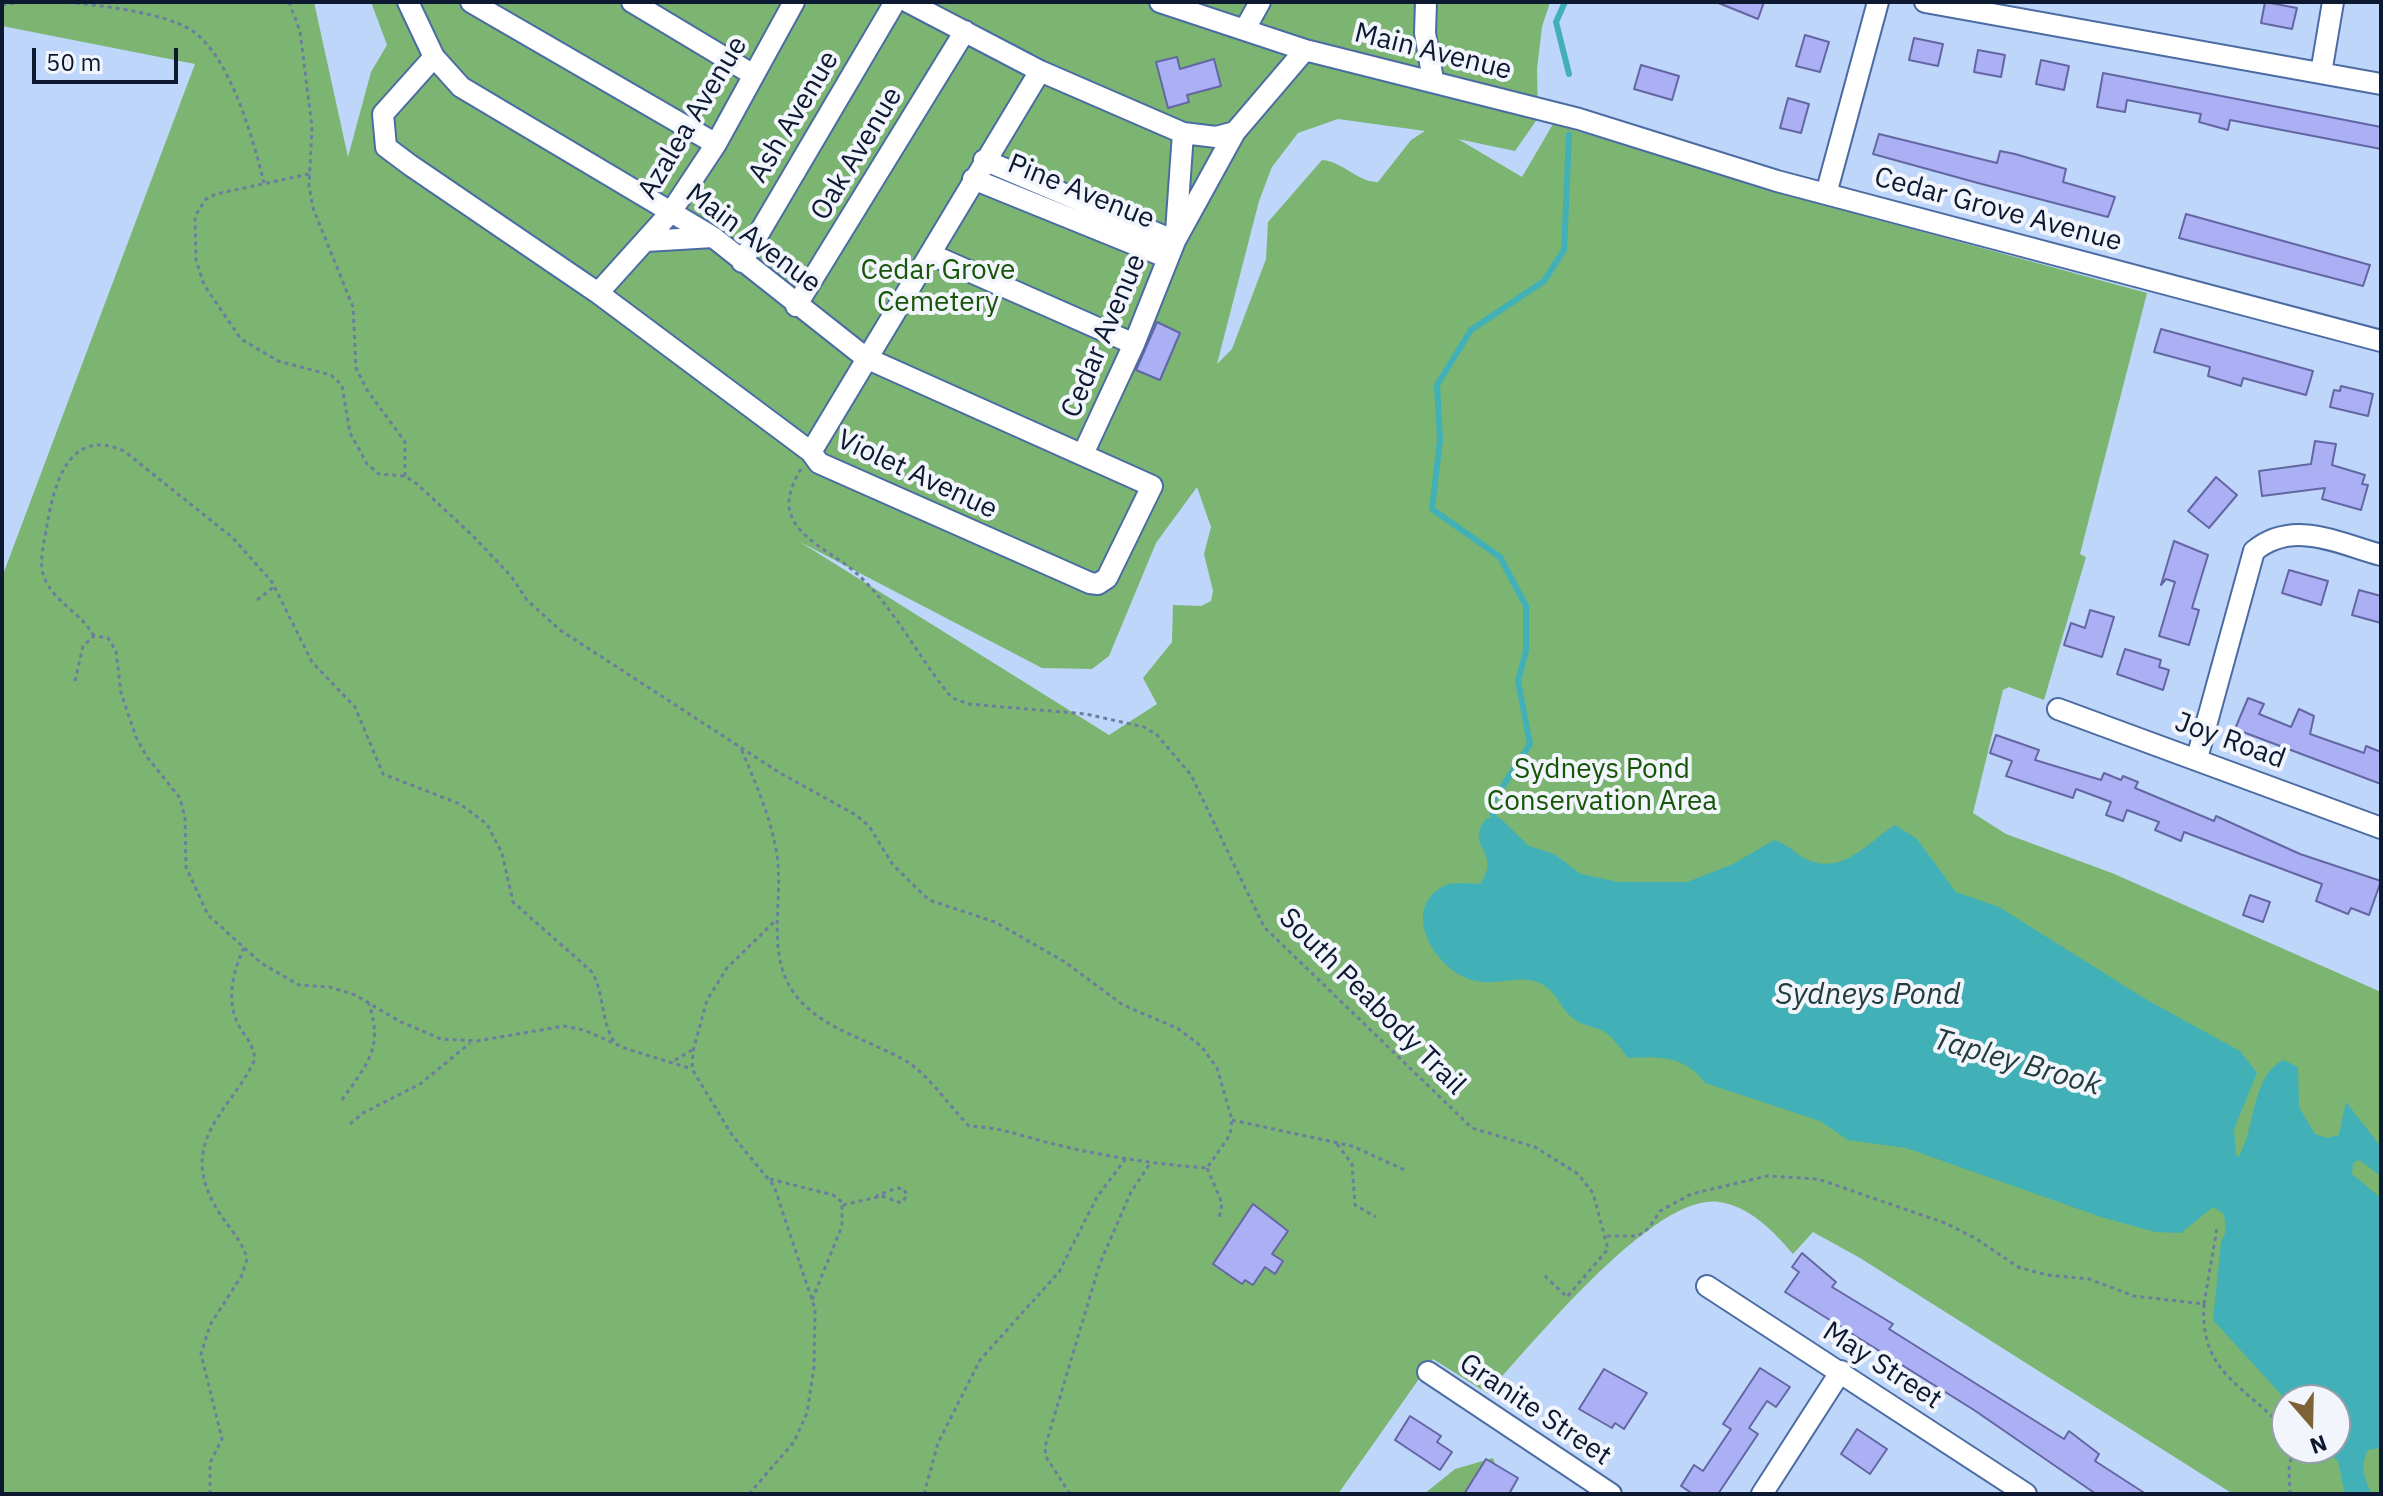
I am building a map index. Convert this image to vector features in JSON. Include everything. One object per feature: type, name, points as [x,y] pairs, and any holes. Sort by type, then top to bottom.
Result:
[{"type":"street","name":"Main Avenue","points":[[408,2],[434,57],[461,87],[713,237],[796,306],[866,358],[1152,486]]},
{"type":"street","points":[[471,2],[716,144]]},
{"type":"street","points":[[632,2],[752,74]]},
{"type":"street","name":"Azalea Avenue","points":[[598,293],[671,212],[716,144],[794,2]]},
{"type":"street","name":"Ash Avenue","points":[[742,262],[895,2]]},
{"type":"street","points":[[908,2],[1040,71],[1183,133],[1216,137],[1235,132]]},
{"type":"street","points":[[1245,29],[1260,2]]},
{"type":"street","points":[[1426,2],[1425,33],[1433,80]]},
{"type":"street","points":[[1826,194],[1878,2]]},
{"type":"street","points":[[1925,2],[2381,84]]},
{"type":"street","points":[[2321,73],[2333,2]]},
{"type":"street","name":"Main Avenue","points":[[1168,3],[1305,50],[1433,80],[1602,126]]},
{"type":"street","name":"Oak Avenue","points":[[796,306],[965,31]]},
{"type":"street","name":"Cedar Avenue","points":[[1083,454],[1134,344],[1172,250],[1235,132],[1305,50]]},
{"type":"street","name":"Violet Avenue","points":[[434,57],[383,114],[386,147],[598,293],[811,452],[816,462],[1092,584],[1107,578],[1152,486]]},
{"type":"street","points":[[811,452],[1040,71]]},
{"type":"street","name":"Cedar Grove Avenue","points":[[1602,126],[1826,194],[2381,341]]},
{"type":"street","name":"Cedar Avenue","points":[[1172,250],[1183,133]]},
{"type":"street","name":"Pine Avenue","points":[[984,160],[1172,250]]},
{"type":"street","name":"Pine Avenue","points":[[973,179],[1172,250]]},
{"type":"street","points":[[646,241],[713,237]]},
{"type":"street","points":[[930,254],[1134,344]]},
{"type":"street","points":[[2197,758],[2254,551],[2269,539],[2294,533],[2381,555]]},
{"type":"street","name":"Joy Road","points":[[2058,709],[2381,828]]},
{"type":"street","name":"May Street","points":[[1707,1286],[2026,1494]]},
{"type":"street","points":[[1762,1494],[1841,1371]]},
{"type":"street","name":"Granite Street","points":[[1428,1372],[1611,1494]]},
{"type":"path","points":[[2,5],[22,2]]},
{"type":"path","points":[[60,2],[170,21],[206,42],[246,119],[264,183]]},
{"type":"path","points":[[289,2],[300,31],[312,127],[309,174],[313,208],[353,307],[356,368],[367,390],[405,442],[405,476]]},
{"type":"path","points":[[309,174],[216,194],[199,207],[195,216],[196,260],[204,285],[241,339],[278,361],[331,375],[342,385],[350,433],[367,464],[379,474],[405,476],[472,535],[511,576],[527,600],[560,630],[740,746],[856,815],[869,826],[893,865],[929,900],[995,922],[1065,962],[1123,1005],[1177,1028],[1192,1038],[1207,1051],[1217,1068],[1232,1120],[1230,1135],[1207,1168]]},
{"type":"path","points":[[615,1043],[603,1022],[600,988],[592,972],[513,902],[502,853],[487,824],[460,804],[383,774],[355,707],[312,662],[275,586],[233,538],[124,451],[110,444],[94,444],[66,463],[58,474],[42,565],[52,591],[94,636],[108,638],[114,643],[121,693],[136,737],[147,757],[180,798],[185,818],[186,867],[208,915],[244,948],[290,982],[311,988],[344,991],[441,1039],[473,1041],[556,1025],[584,1030],[615,1043],[692,1069]]},
{"type":"path","name":"South Peabody Trail","points":[[811,452],[789,495],[790,514],[799,529],[856,573],[874,592],[952,698],[969,704],[1086,714],[1144,727],[1157,735],[1191,775],[1264,927],[1472,1128],[1531,1145],[1571,1168],[1593,1193],[1600,1228],[1607,1236]]},
{"type":"path","points":[[257,600],[275,586]]},
{"type":"path","points":[[75,681],[83,646],[94,636]]},
{"type":"path","points":[[740,746],[774,841],[780,892],[780,965],[797,997],[834,1026],[909,1062],[969,1126],[1008,1129],[1041,1141],[1151,1162],[1207,1168]]},
{"type":"path","points":[[749,1494],[794,1442],[807,1413],[817,1328],[812,1300],[780,1200],[769,1179],[732,1135],[692,1069],[695,1043],[707,1000],[727,968],[763,937],[778,917]]},
{"type":"path","points":[[210,1494],[210,1463],[222,1439],[201,1354],[210,1325],[242,1275],[247,1259],[206,1191],[203,1170],[211,1123],[255,1059],[250,1041],[238,1024],[231,994],[244,948]]},
{"type":"path","points":[[342,1100],[376,1045],[376,1023],[369,1004]]},
{"type":"path","points":[[350,1124],[363,1113],[420,1084],[473,1041]]},
{"type":"path","points":[[671,1061],[684,1058],[695,1043]]},
{"type":"path","points":[[1232,1120],[1352,1146],[1407,1171]]},
{"type":"path","points":[[1335,1142],[1352,1164],[1355,1205],[1376,1217]]},
{"type":"path","points":[[924,1494],[942,1434],[980,1360],[1059,1272],[1097,1197],[1127,1157]]},
{"type":"path","points":[[1070,1494],[1046,1457],[1045,1447],[1100,1263],[1131,1192],[1151,1162]]},
{"type":"path","points":[[1207,1168],[1222,1203],[1219,1219]]},
{"type":"path","points":[[1542,1273],[1567,1297],[1608,1249],[1607,1236],[1638,1236],[1666,1207],[1726,1184],[1767,1176],[1818,1179],[1945,1223],[1975,1238],[2018,1267],[2089,1279],[2134,1296],[2204,1304]]},
{"type":"path","points":[[769,1179],[833,1195],[843,1205],[842,1226],[812,1300]]},
{"type":"path","points":[[843,1205],[897,1188],[904,1189],[907,1196],[901,1203],[876,1196]]},
{"type":"path","points":[[2217,1228],[2216,1243],[2208,1264],[2204,1304],[2202,1329],[2207,1349],[2246,1397],[2271,1419]]},
{"type":"path","points":[[2290,1464],[2290,1494]]},
{"type":"green space","points":[[2,2],[314,2],[348,157],[371,72],[387,45],[371,2],[1550,2],[1542,27],[1537,69],[1538,118],[1515,151],[1458,139],[1522,177],[1553,124],[1872,218],[2147,293],[2080,554],[2086,557],[2044,700],[2009,687],[2003,690],[1973,813],[2006,834],[2112,873],[2381,992],[2381,1494],[2233,1494],[1860,1258],[1813,1232],[1793,1254],[1751,1214],[1719,1202],[1692,1205],[1662,1221],[1629,1246],[1563,1309],[1487,1393],[1433,1359],[1338,1494],[2,1494],[2,577],[195,64],[2,26]],"holes":[[[1338,119],[1425,131],[1411,140],[1378,182],[1363,179],[1337,164],[1322,160],[1268,222],[1266,259],[1232,349],[1217,364],[1259,201],[1272,167],[1298,133]],[[1197,487],[1211,527],[1204,554],[1213,591],[1211,601],[1201,606],[1173,605],[1172,642],[1143,678],[1157,704],[1109,735],[800,542],[1042,668],[1092,669],[1109,656],[1156,543]]]},
{"type":"green space","points":[[1493,1458],[1499,1475],[1496,1494],[1424,1494],[1455,1469]]},
{"type":"water","name":"Sydneys Pond","points":[[1487,818],[1500,818],[1529,846],[1554,854],[1581,874],[1618,882],[1687,882],[1733,864],[1774,840],[1819,863],[1843,860],[1895,825],[1917,839],[1956,892],[1999,907],[2147,1000],[2240,1051],[2257,1073],[2234,1129],[2236,1155],[2239,1156],[2244,1144],[2259,1090],[2273,1068],[2283,1060],[2298,1067],[2299,1107],[2315,1134],[2327,1138],[2339,1135],[2346,1102],[2381,1147],[2381,1176],[2359,1160],[2353,1163],[2352,1174],[2381,1198],[2381,1448],[2368,1450],[2364,1465],[2370,1491],[2377,1494],[2345,1494],[2339,1464],[2351,1464],[2351,1384],[2271,1384],[2213,1320],[2221,1242],[2226,1231],[2224,1214],[2213,1207],[2181,1233],[2155,1232],[2101,1217],[1906,1148],[1848,1140],[1820,1121],[1705,1083],[1698,1074],[1680,1063],[1661,1058],[1628,1058],[1607,1033],[1570,1016],[1542,984],[1526,980],[1476,981],[1462,976],[1448,967],[1428,940],[1423,925],[1424,910],[1430,897],[1448,884],[1480,884],[1488,864],[1480,843],[1481,828]]},
{"type":"building","points":[[1716,2],[1764,2],[1758,19]]},
{"type":"building","points":[[2265,2],[2297,8],[2292,29],[2261,23]]},
{"type":"building","points":[[1805,35],[1829,42],[1820,72],[1796,66]]},
{"type":"building","points":[[1914,38],[1943,44],[1938,66],[1909,60]]},
{"type":"building","points":[[1978,50],[2005,55],[2001,77],[1974,72]]},
{"type":"building","points":[[1177,57],[1180,69],[1214,59],[1221,86],[1187,95],[1189,102],[1168,108],[1156,62]]},
{"type":"building","points":[[2041,60],[2069,66],[2064,90],[2036,84]]},
{"type":"building","points":[[1641,65],[1679,76],[1672,100],[1634,89]]},
{"type":"building","points":[[2103,73],[2381,127],[2381,149],[2230,120],[2228,130],[2199,122],[2201,114],[2127,100],[2125,112],[2097,107]]},
{"type":"building","points":[[1788,98],[1809,104],[1801,133],[1780,128]]},
{"type":"building","points":[[1879,134],[1997,163],[2000,151],[2015,154],[2066,169],[2063,182],[2115,197],[2108,217],[1978,183],[1873,154]]},
{"type":"building","points":[[2186,214],[2370,265],[2363,286],[2179,238]]},
{"type":"building","points":[[1157,322],[1180,333],[1160,380],[1136,370]]},
{"type":"building","points":[[2161,329],[2313,371],[2306,395],[2243,378],[2241,386],[2208,376],[2210,367],[2154,352]]},
{"type":"building","points":[[2341,386],[2373,394],[2368,416],[2330,407],[2334,390],[2340,391]]},
{"type":"building","points":[[2315,441],[2336,444],[2332,465],[2365,475],[2362,484],[2368,485],[2361,510],[2322,499],[2325,488],[2262,496],[2259,471],[2311,464]]},
{"type":"building","points":[[2216,477],[2237,495],[2209,528],[2188,511]]},
{"type":"building","points":[[2174,541],[2208,555],[2192,608],[2199,610],[2189,645],[2159,636],[2175,582],[2166,579],[2161,585]]},
{"type":"building","points":[[2289,570],[2328,581],[2321,605],[2282,593]]},
{"type":"building","points":[[2359,590],[2381,596],[2381,623],[2352,615]]},
{"type":"building","points":[[2090,610],[2114,617],[2102,657],[2064,645],[2071,623],[2085,628]]},
{"type":"building","points":[[2125,649],[2161,660],[2159,667],[2169,670],[2163,690],[2117,674]]},
{"type":"building","points":[[2248,698],[2264,704],[2259,714],[2291,727],[2299,709],[2314,716],[2310,734],[2364,753],[2366,746],[2381,752],[2381,784],[2235,729]]},
{"type":"building","points":[[1996,735],[2039,750],[2035,760],[2101,780],[2104,773],[2121,780],[2123,776],[2138,782],[2135,788],[2214,821],[2216,816],[2300,854],[2381,881],[2369,915],[2351,908],[2348,914],[2316,901],[2322,884],[2184,832],[2181,841],[2155,830],[2159,822],[2127,810],[2123,821],[2106,815],[2111,802],[2076,789],[2073,798],[2006,776],[2012,761],[1990,753]]},
{"type":"building","points":[[2250,895],[2270,902],[2263,922],[2243,915]]},
{"type":"building","points":[[1253,1204],[1288,1231],[1272,1254],[1283,1261],[1275,1274],[1265,1267],[1253,1285],[1245,1280],[1242,1284],[1213,1264]]},
{"type":"building","points":[[1802,1253],[1836,1282],[1832,1287],[1893,1324],[1889,1329],[2064,1439],[2069,1431],[2099,1454],[2095,1461],[2146,1494],[2096,1494],[1974,1410],[1785,1292],[1799,1272],[1792,1267]]},
{"type":"building","points":[[1760,1368],[1790,1387],[1776,1407],[1767,1401],[1749,1428],[1758,1434],[1718,1494],[1693,1494],[1681,1486],[1694,1465],[1703,1471],[1731,1429],[1723,1424]]},
{"type":"building","points":[[1604,1369],[1647,1393],[1624,1429],[1615,1423],[1612,1428],[1579,1409]]},
{"type":"building","points":[[1410,1416],[1441,1436],[1437,1442],[1452,1452],[1440,1470],[1395,1440]]},
{"type":"building","points":[[1857,1429],[1887,1449],[1870,1474],[1841,1454]]},
{"type":"building","points":[[1486,1459],[1518,1478],[1509,1494],[1464,1494]]},
{"type":"waterway","name":"Tapley Brook","points":[[1565,2],[1556,22],[1569,74]]},
{"type":"waterway","name":"Tapley Brook","points":[[1496,823],[1490,806],[1530,744],[1518,681],[1526,651],[1526,606],[1500,557],[1432,509],[1440,440],[1437,385],[1471,330],[1544,281],[1564,250],[1569,135]]},
{"type":"park label","name":"Cedar Grove Cemetery","points":[[938,287]]},
{"type":"park label","name":"Sydneys Pond Conservation Area","points":[[1602,786]]}]
